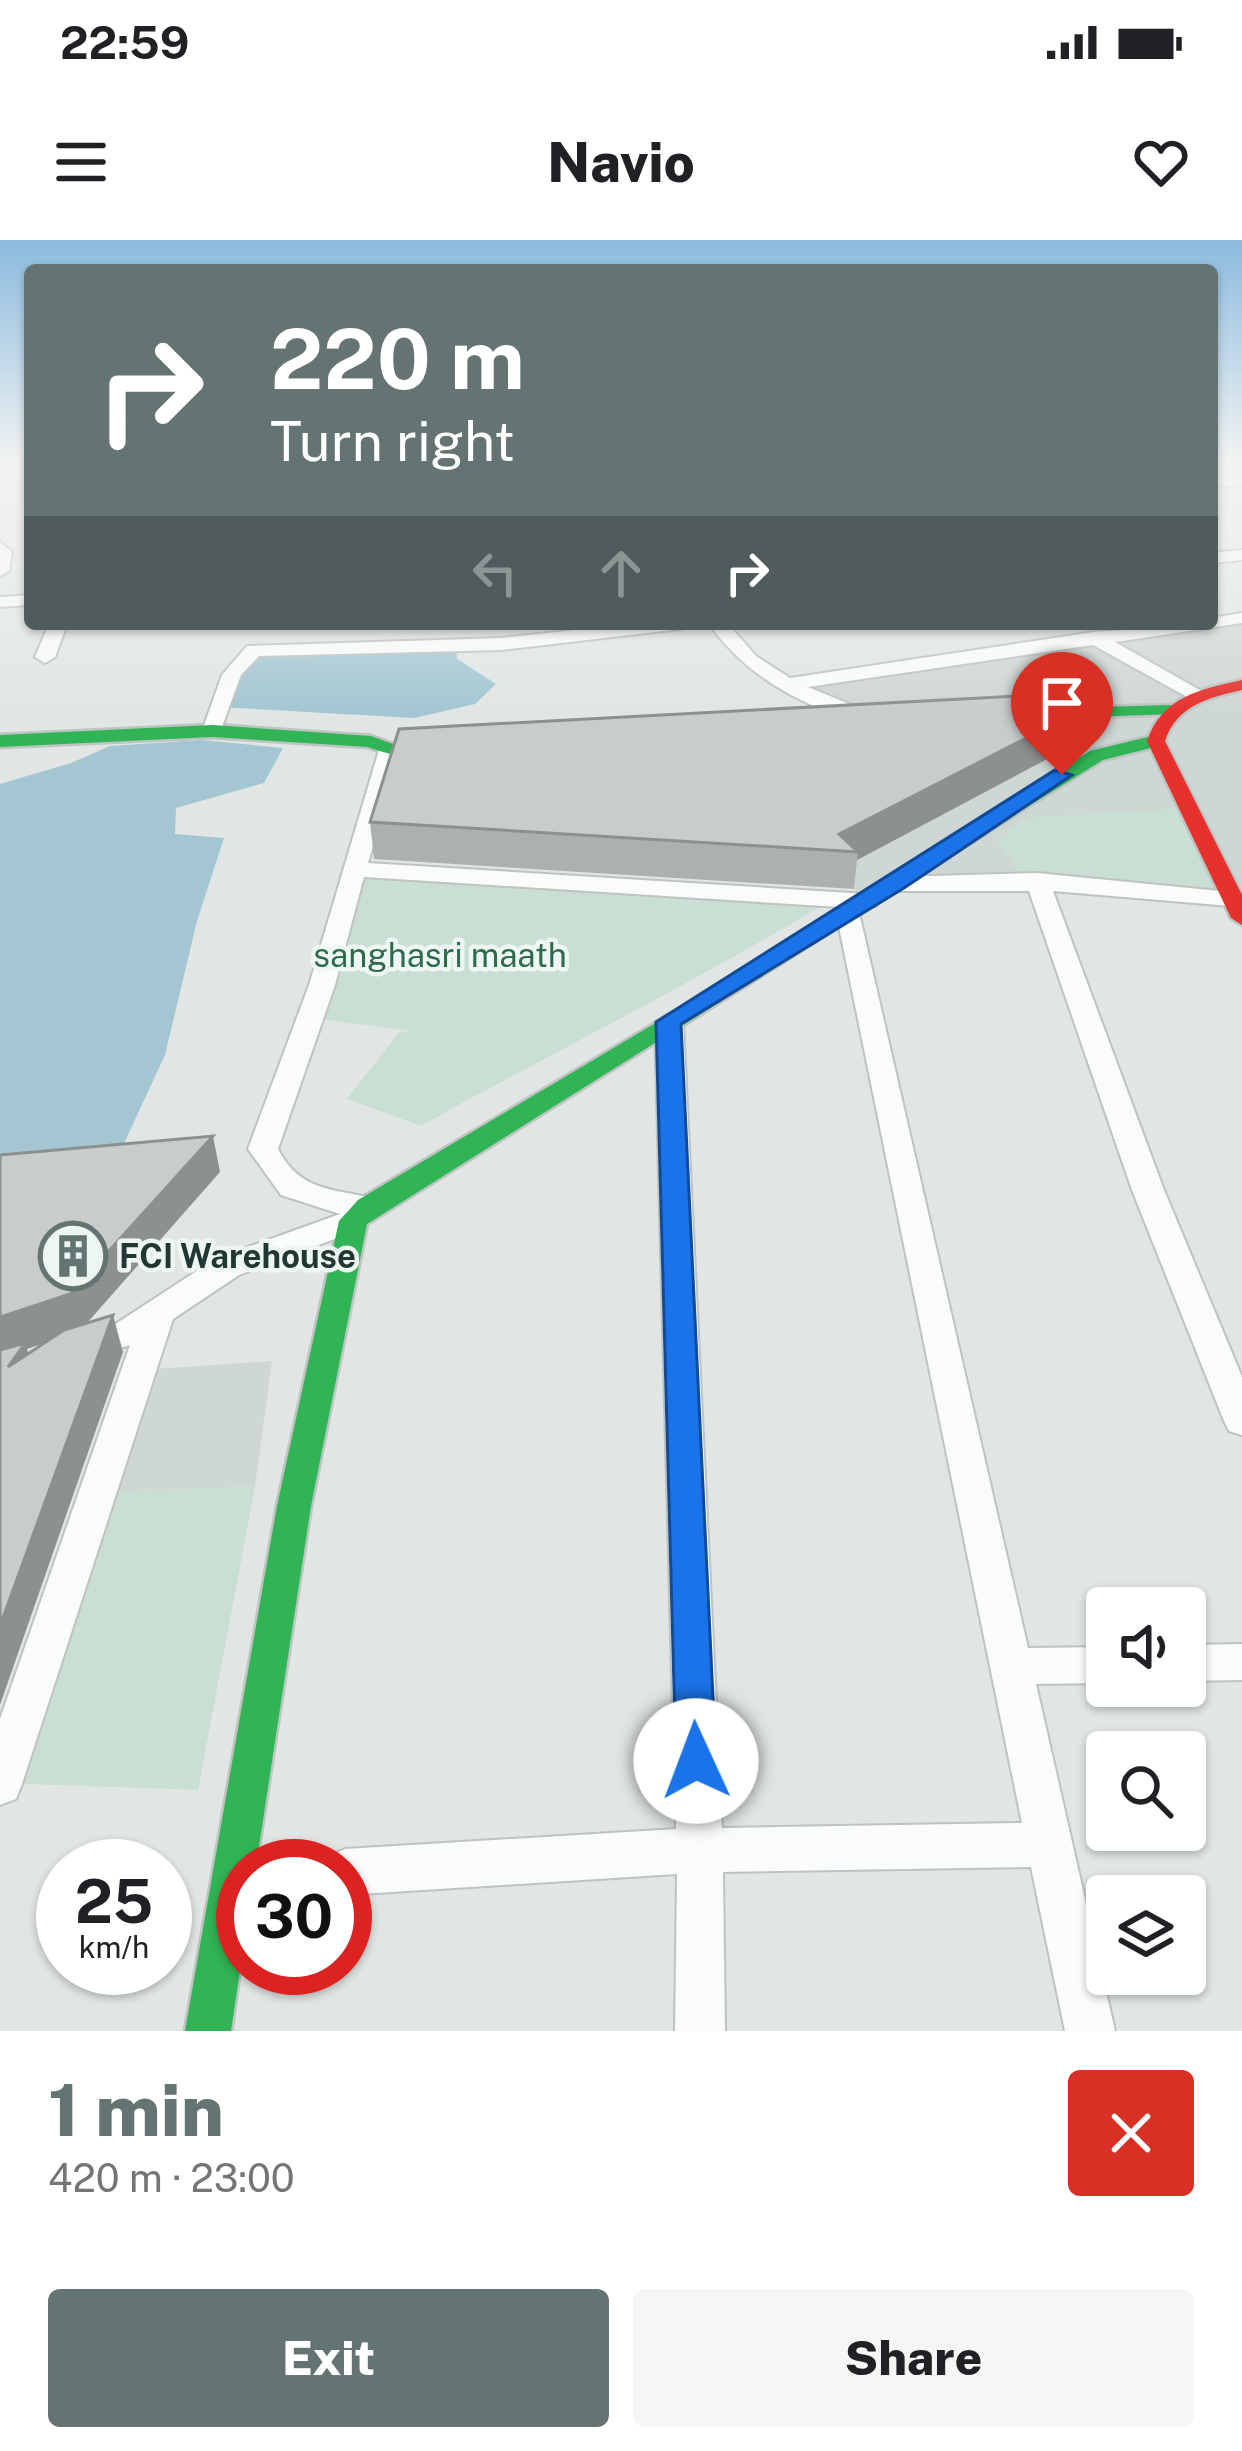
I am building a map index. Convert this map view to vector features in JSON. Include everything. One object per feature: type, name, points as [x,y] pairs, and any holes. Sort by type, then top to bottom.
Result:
[{"type":"street","points":[[0,547],[4,552],[0,572]]},
{"type":"street","points":[[45,657],[56,630]]},
{"type":"street","points":[[212,730],[228,684],[243,657],[254,650],[502,644],[627,630]]},
{"type":"street","points":[[722,630],[732,646],[780,685],[889,722]]},
{"type":"street","points":[[1080,630],[1198,697]]},
{"type":"street","points":[[780,685],[1163,630]]},
{"type":"street","points":[[992,717],[1170,710],[1198,697],[1239,688]]},
{"type":"street","points":[[1170,710],[1156,726],[1156,741],[1236,909]]},
{"type":"street","points":[[815,726],[889,722]]},
{"type":"street","points":[[0,741],[212,730],[371,742],[390,750],[474,747]]},
{"type":"street","points":[[42,1361],[126,1334],[227,1267],[361,1215],[896,884],[1100,751],[1123,742],[1156,741]]},
{"type":"street","points":[[361,1215],[316,1202],[289,1188],[272,1172],[263,1149],[322,985],[390,750]]},
{"type":"street","points":[[354,870],[422,869],[504,880],[858,907]]},
{"type":"street","points":[[896,884],[1037,880],[1117,884],[1236,909]]},
{"type":"street","points":[[1037,880],[1148,1190],[1242,1421]]},
{"type":"street","points":[[858,907],[1010,1666],[1090,2031]]},
{"type":"street","points":[[669,1022],[700,1850],[700,2031]]},
{"type":"street","points":[[244,1839],[293,1506],[361,1215]]},
{"type":"street","points":[[0,1784],[158,1313]]},
{"type":"street","points":[[1206,1663],[1242,1662]]},
{"type":"street","points":[[1010,1666],[1086,1665]]},
{"type":"street","points":[[372,1869],[700,1850],[1049,1845]]},
{"type":"street","points":[[208,2031],[216,1990]]},
{"type":"shaded area","points":[[1242,618],[1242,918],[1230,899],[1024,879],[895,883],[867,901],[835,871],[1071,746],[879,723],[780,685],[1159,630],[1218,630],[1218,621]]},
{"type":"shaded area","points":[[272,1361],[255,1487],[98,1492],[139,1370]]},
{"type":"green space","points":[[1187,808],[1230,899],[1024,879],[996,840],[1027,818]]},
{"type":"green space","name":"sanghasri maath","points":[[354,870],[823,905],[421,1126],[347,1099],[399,1032],[412,1031],[310,1018]]},
{"type":"green space","points":[[255,1487],[198,1790],[0,1783],[98,1492]]},
{"type":"water","points":[[456,645],[457,659],[496,684],[475,704],[414,718],[220,707],[243,657]]},
{"type":"water","points":[[201,740],[283,748],[264,783],[176,808],[175,834],[224,838],[197,921],[165,1055],[106,1182],[0,1192],[0,784],[110,746]]},
{"type":"building","points":[[1036,695],[1083,709],[839,834],[858,852],[370,822],[399,729]]},
{"type":"building","name":"FCI Warehouse","points":[[213,1136],[70,1294],[0,1317],[0,1155]]},
{"type":"building","points":[[113,1315],[0,1626],[0,1350],[25,1343],[8,1367],[64,1330]]},
{"type":"traffic: fast","points":[[1029,714],[1170,710]]},
{"type":"traffic: fast","points":[[0,741],[212,731],[371,742],[390,750],[446,748]]},
{"type":"traffic: fast","points":[[1009,810],[1096,756],[1156,741]]},
{"type":"traffic: fast","points":[[208,2031],[294,1506],[353,1221],[368,1207],[711,997]]},
{"type":"traffic: jam","points":[[1242,685],[1201,695],[1178,707],[1156,741],[1242,918]]},
{"type":"traffic: jam","points":[[711,997],[1009,810]]},
{"type":"place","name":"FCI Warehouse","points":[[73,1256]]},
{"type":"route","points":[[696,1761],[669,1022],[896,884],[1062,775]]}]
